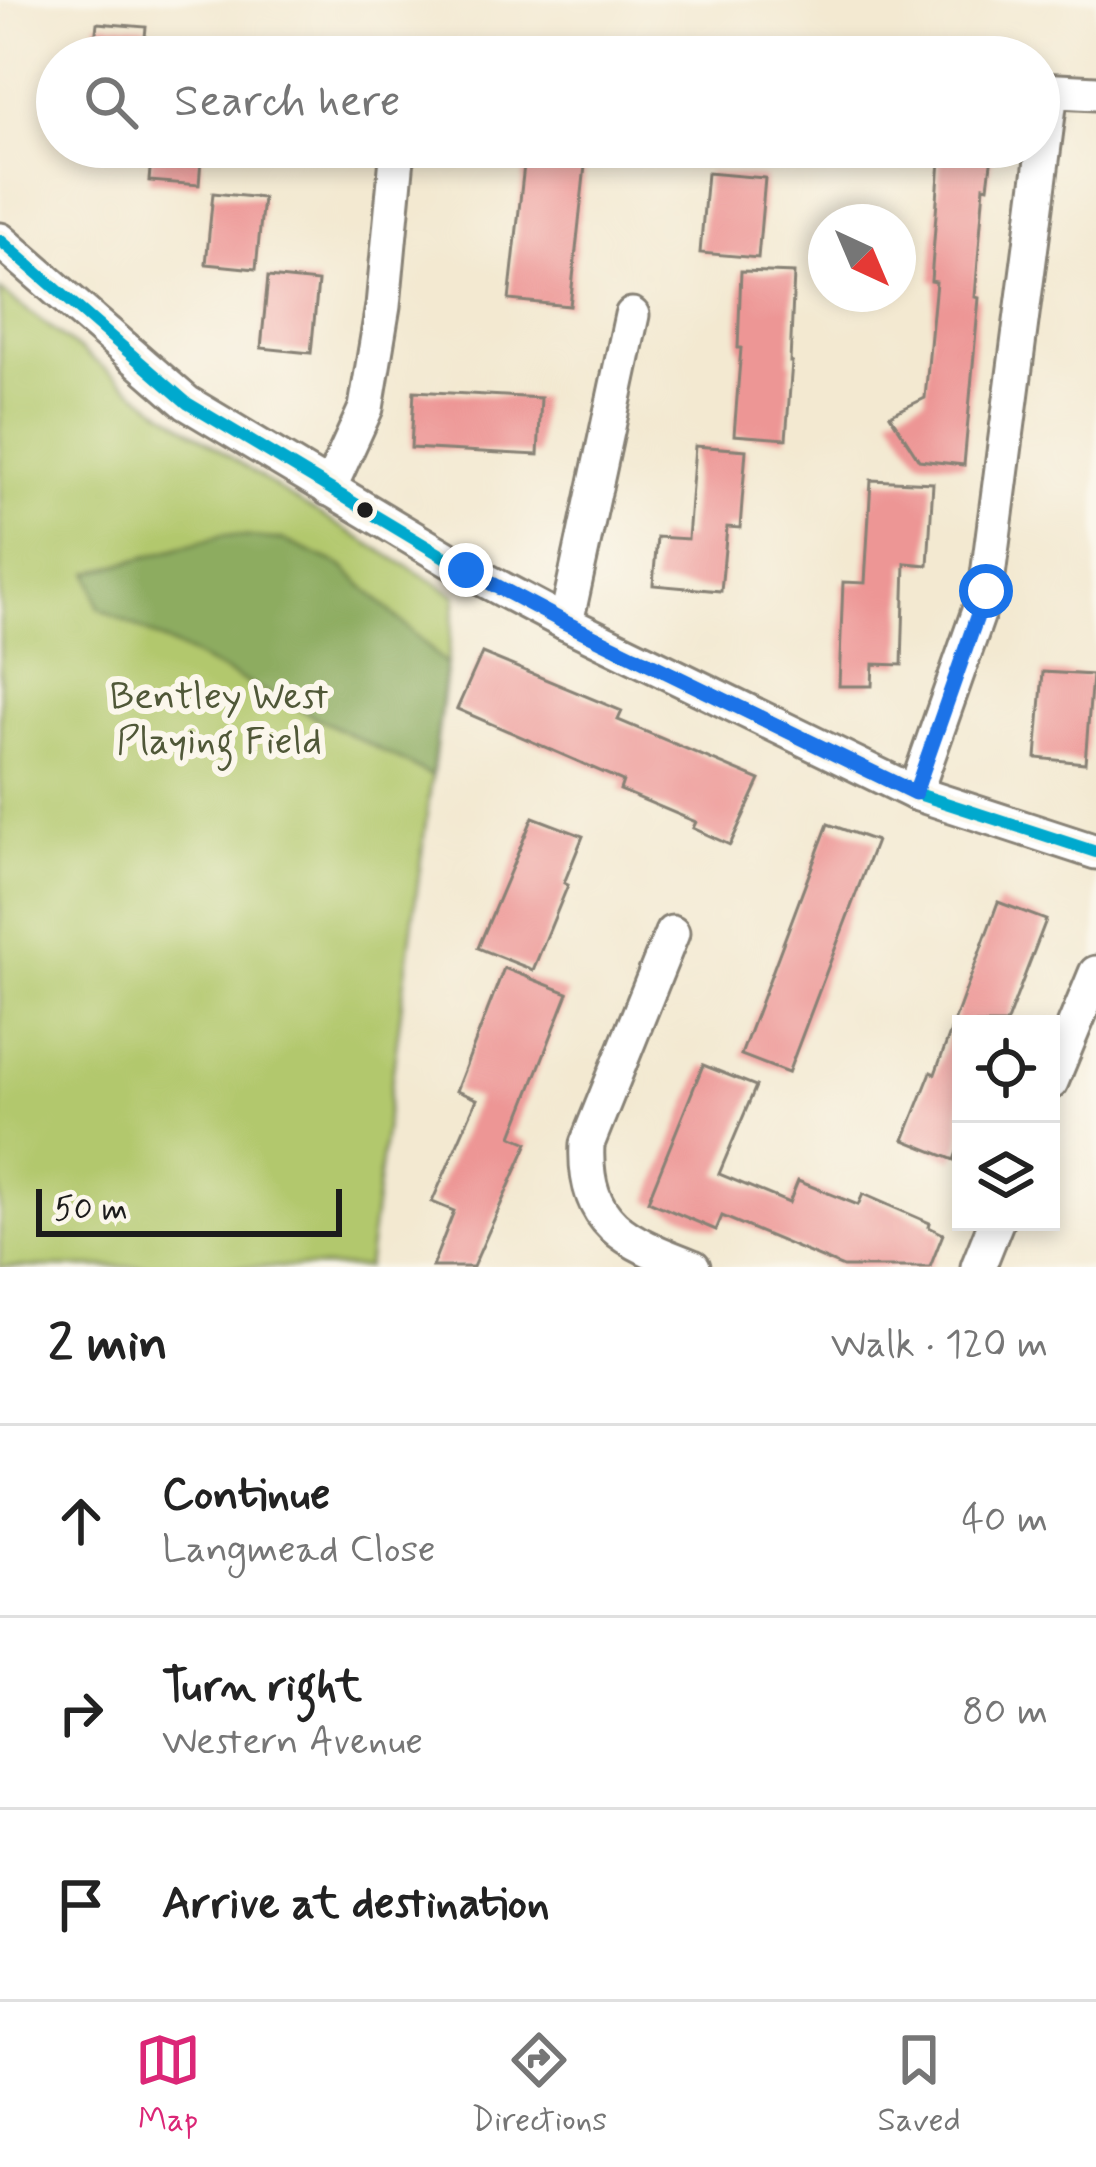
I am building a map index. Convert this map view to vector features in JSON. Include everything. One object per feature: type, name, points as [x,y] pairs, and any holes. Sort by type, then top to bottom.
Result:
[{"type":"street","points":[[1060,92],[1096,93]]},
{"type":"street","points":[[329,489],[366,408],[396,168]]},
{"type":"street","points":[[915,793],[986,591],[1036,168]]},
{"type":"street","points":[[0,240],[188,403],[466,570],[915,793],[1096,852]]},
{"type":"street","points":[[566,623],[632,315]]},
{"type":"street","points":[[672,933],[587,1144],[586,1172],[614,1230],[639,1246],[693,1267]]},
{"type":"street","points":[[1060,1060],[1096,973]]},
{"type":"street","points":[[978,1267],[992,1231]]},
{"type":"green space","name":"Bentley West Playing Field","points":[[0,290],[148,401],[290,497],[456,595],[367,1267],[0,1267]]},
{"type":"green space","points":[[224,535],[283,540],[342,566],[446,664],[432,776],[99,608],[89,573]]},
{"type":"building","points":[[97,23],[146,27],[145,36],[95,36]]},
{"type":"building","points":[[150,168],[200,168],[199,185],[149,181]]},
{"type":"building","points":[[524,168],[585,168],[570,306],[509,300]]},
{"type":"building","points":[[939,168],[990,168],[988,187],[984,186],[964,465],[919,460],[890,415],[925,398],[936,282],[931,281]]},
{"type":"building","points":[[707,173],[765,178],[758,258],[700,253]]},
{"type":"building","points":[[213,193],[263,198],[256,269],[206,264]]},
{"type":"building","points":[[741,271],[794,273],[786,439],[734,435]]},
{"type":"building","points":[[268,277],[318,282],[311,353],[261,348]]},
{"type":"building","points":[[414,391],[541,398],[538,455],[411,448]]},
{"type":"building","points":[[695,446],[746,450],[740,528],[727,527],[721,591],[653,585],[657,537],[688,539]]},
{"type":"building","points":[[871,480],[933,483],[928,565],[905,563],[902,665],[873,664],[872,686],[839,686],[843,582],[865,583]]},
{"type":"building","points":[[482,653],[622,711],[618,720],[760,780],[730,845],[693,828],[696,822],[620,790],[623,781],[457,709]]},
{"type":"building","points":[[1043,672],[1092,675],[1085,763],[1036,758]]},
{"type":"building","points":[[533,817],[583,836],[533,970],[478,948]]},
{"type":"building","points":[[828,824],[876,841],[788,1073],[741,1055]]},
{"type":"building","points":[[998,902],[1046,920],[1009,1015],[957,1015]]},
{"type":"building","points":[[504,968],[568,993],[512,1136],[528,1143],[473,1267],[432,1267],[454,1211],[432,1202],[477,1099],[456,1091]]},
{"type":"building","points":[[952,1028],[952,1159],[904,1140],[931,1072],[935,1074]]},
{"type":"building","points":[[703,1065],[756,1086],[719,1174],[789,1203],[798,1181],[858,1205],[863,1194],[930,1223],[929,1227],[943,1234],[930,1267],[843,1267],[722,1216],[716,1230],[648,1201]]},
{"type":"transit line","points":[[0,240],[187,403],[466,570],[915,793],[1096,852]]},
{"type":"route","points":[[466,570],[915,793],[986,591]]}]
